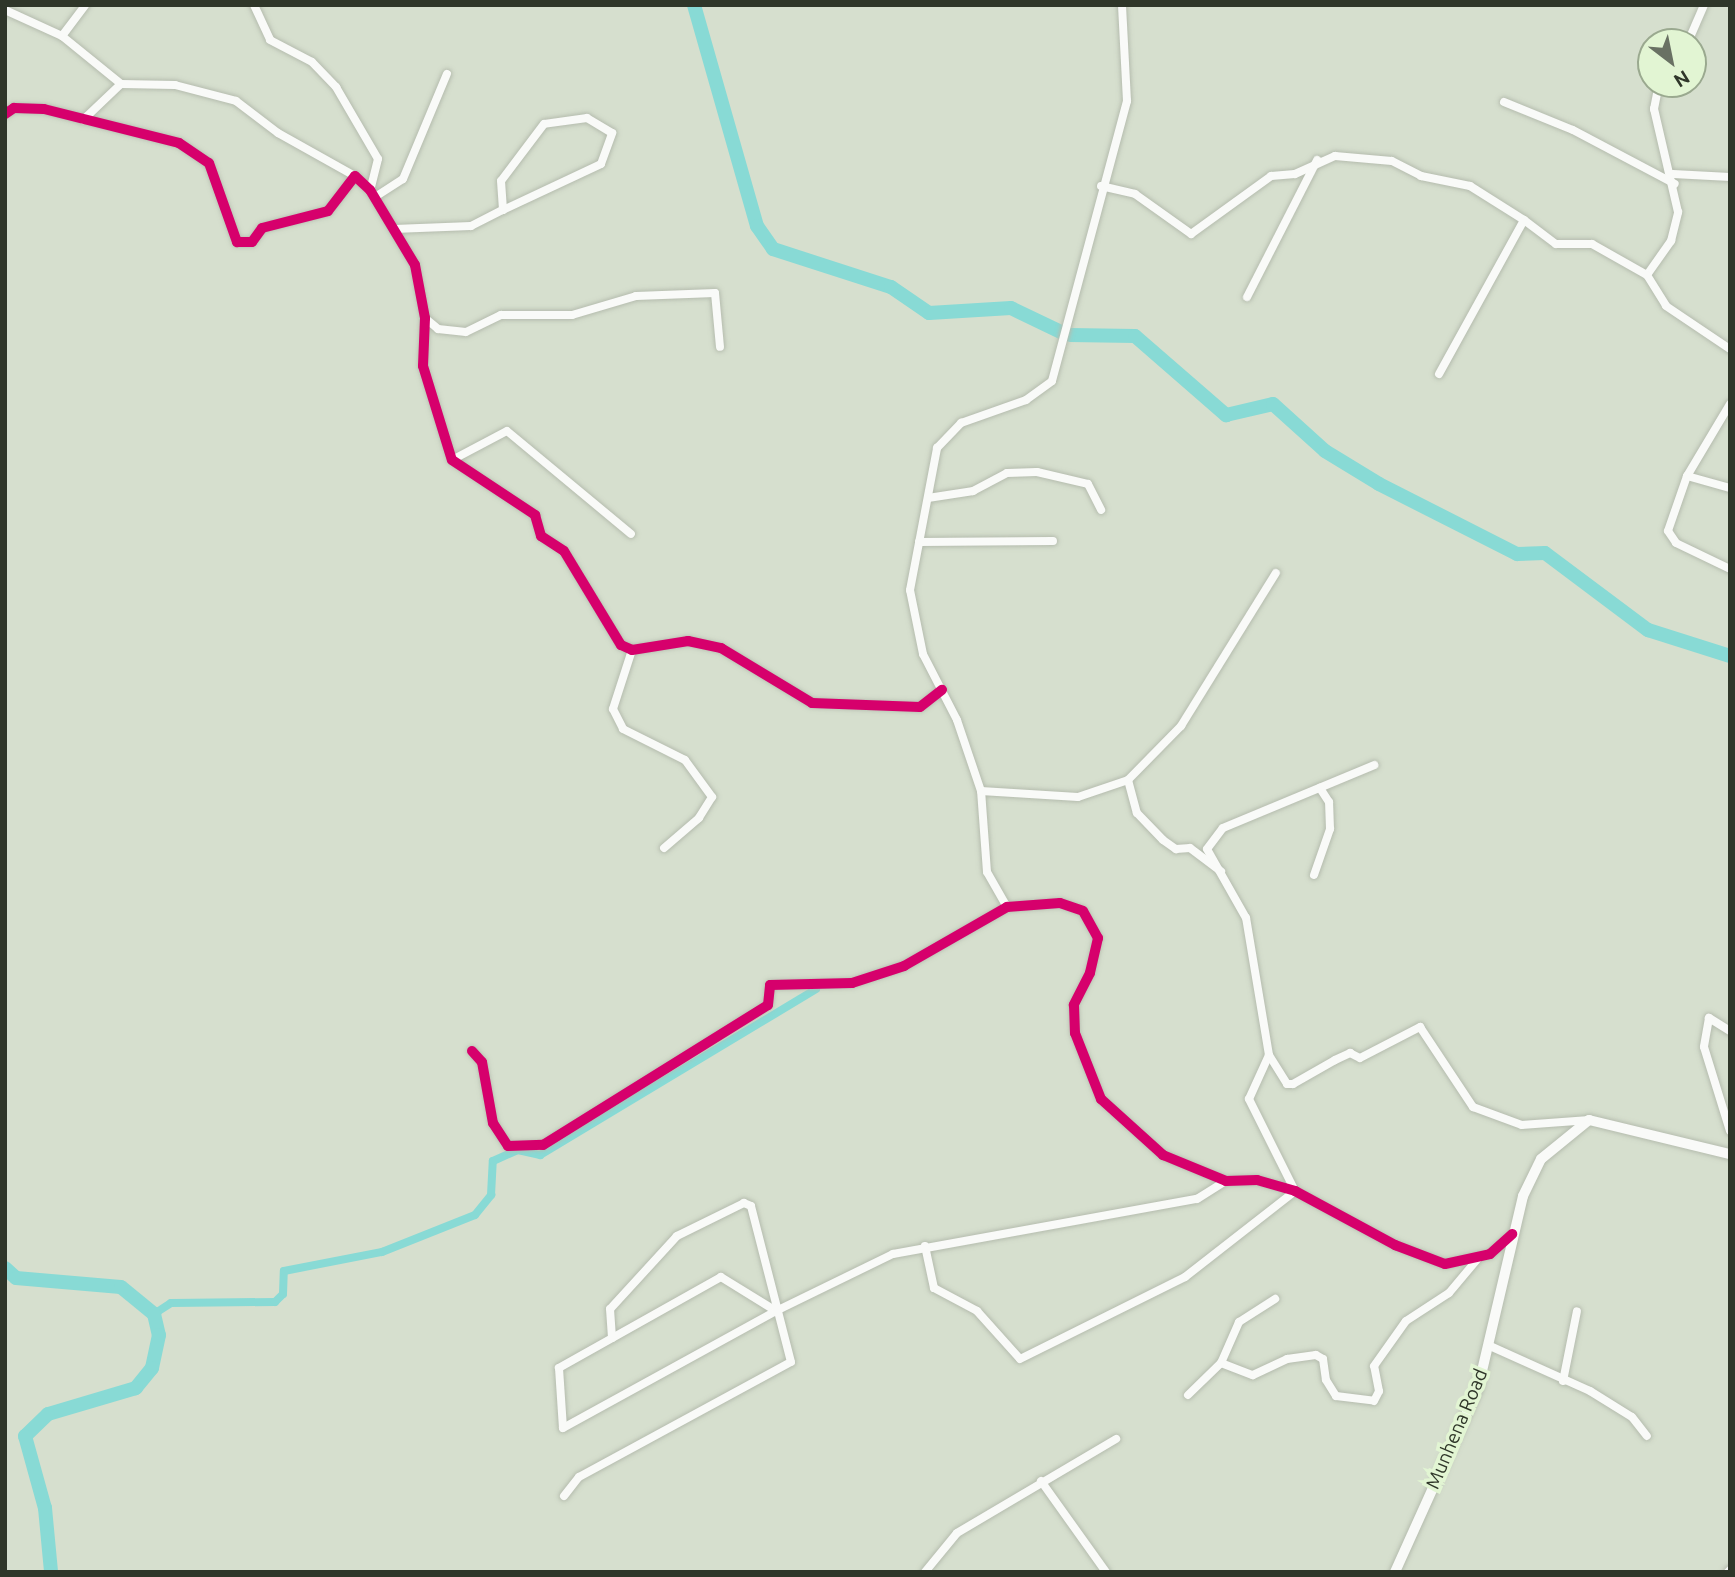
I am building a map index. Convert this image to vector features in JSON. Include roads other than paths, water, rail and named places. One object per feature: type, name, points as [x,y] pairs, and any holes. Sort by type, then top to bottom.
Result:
[{"type":"street","points":[[62,36],[85,5]]},
{"type":"street","points":[[254,5],[270,40],[312,62],[336,87],[378,159],[373,194]]},
{"type":"street","points":[[1007,907],[986,872],[981,791],[942,690],[923,654],[910,590],[937,448],[961,422],[1026,400],[1052,381],[1101,186],[1127,101],[1122,5]]},
{"type":"street","points":[[1694,28],[1703,5]]},
{"type":"street","points":[[5,10],[62,36],[121,84],[174,85],[236,101],[278,133],[355,176],[373,194],[415,265],[425,317],[423,366],[452,460],[535,515],[541,536],[564,551],[621,645],[632,650],[688,641],[721,648],[812,703],[920,707],[942,690]]},
{"type":"street","points":[[373,194],[403,179],[447,74]]},
{"type":"street","points":[[83,120],[121,84]]},
{"type":"street","points":[[1647,275],[1678,225],[1675,184],[1654,109],[1656,98]]},
{"type":"street","points":[[1504,102],[1573,130],[1675,184]]},
{"type":"street","points":[[5,114],[14,108],[44,109],[179,143],[209,163],[237,242],[252,242],[262,228],[328,211],[355,176]]},
{"type":"street","points":[[394,229],[471,226],[601,164],[612,132],[587,118],[544,124],[501,181],[503,210]]},
{"type":"street","points":[[1101,186],[1156,205],[1191,234],[1271,176],[1295,174],[1317,160],[1335,156],[1392,161],[1420,176],[1470,186],[1524,220],[1545,239],[1592,244],[1647,275],[1666,306],[1730,349]]},
{"type":"street","points":[[1247,297],[1317,160]]},
{"type":"street","points":[[1673,174],[1730,177]]},
{"type":"street","points":[[1439,374],[1524,220]]},
{"type":"street","points":[[425,317],[438,329],[466,332],[501,315],[572,315],[636,296],[715,293],[720,347]]},
{"type":"street","points":[[1730,404],[1687,476],[1668,531],[1676,543],[1730,569]]},
{"type":"street","points":[[452,460],[507,431],[631,534]]},
{"type":"street","points":[[928,498],[973,491],[1007,473],[1037,472],[1088,484],[1101,510]]},
{"type":"street","points":[[1687,476],[1730,488]]},
{"type":"street","points":[[919,542],[1053,541]]},
{"type":"street","points":[[981,791],[1079,797],[1128,780],[1181,726],[1276,573]]},
{"type":"street","points":[[632,650],[613,709],[623,729],[685,760],[712,797],[699,818],[664,848]]},
{"type":"street","points":[[1374,765],[1223,828],[1207,849],[1225,873],[1246,918],[1269,1055],[1287,1084],[1293,1084],[1350,1053],[1360,1058],[1420,1027],[1473,1107],[1522,1125],[1588,1120],[1730,1154]]},
{"type":"street","points":[[1128,780],[1137,813],[1163,840],[1177,849],[1190,848],[1225,873]]},
{"type":"street","points":[[1314,875],[1330,829],[1329,802],[1320,788]]},
{"type":"street","points":[[472,1051],[482,1062],[493,1123],[508,1146],[543,1145],[768,1005],[770,985],[852,984],[904,966],[1007,907],[1060,903],[1083,911],[1098,938],[1090,973],[1074,1005],[1075,1033],[1101,1100],[1163,1154],[1226,1181],[1257,1180],[1295,1191],[1395,1245],[1445,1264],[1480,1256]]},
{"type":"street","points":[[1730,1031],[1709,1018],[1704,1047],[1730,1131]]},
{"type":"street","points":[[1269,1055],[1249,1099],[1295,1191]]},
{"type":"street","name":"Munhena Road","points":[[1395,1572],[1478,1388],[1490,1346],[1512,1234],[1541,1159],[1588,1120]]},
{"type":"street","points":[[776,1311],[721,1277],[559,1368],[563,1429],[776,1311],[893,1254],[925,1246],[1197,1199],[1226,1181]]},
{"type":"street","points":[[925,1246],[934,1288],[977,1311],[1020,1359],[1185,1277],[1295,1191]]},
{"type":"street","points":[[564,1496],[579,1477],[791,1362],[751,1206],[744,1203],[677,1236],[637,1275],[610,1309],[612,1338]]},
{"type":"street","points":[[1221,1363],[1253,1375],[1287,1359],[1316,1355],[1323,1359],[1326,1380],[1336,1396],[1374,1401],[1379,1391],[1374,1366],[1406,1321],[1449,1293],[1480,1256],[1512,1234]]},
{"type":"street","points":[[1188,1395],[1221,1363],[1239,1322],[1275,1299]]},
{"type":"street","points":[[1563,1381],[1577,1311]]},
{"type":"street","points":[[1490,1346],[1632,1417],[1647,1436]]},
{"type":"street","points":[[925,1572],[957,1533],[1116,1439]]},
{"type":"street","points":[[1041,1481],[1106,1572]]},
{"type":"waterway","points":[[694,5],[757,226],[773,249],[891,287],[929,313],[1011,308],[1063,333]]},
{"type":"waterway","points":[[1070,335],[1135,336],[1226,415],[1273,404],[1325,451],[1379,484],[1517,554],[1545,553],[1648,630],[1730,656]]},
{"type":"waterway","points":[[154,1314],[171,1303],[275,1302],[283,1294],[284,1271],[382,1252],[475,1215],[491,1195],[493,1161],[518,1150],[540,1155],[816,989]]},
{"type":"waterway","points":[[5,1268],[16,1278],[121,1287],[154,1314],[159,1335],[152,1368],[136,1388],[48,1414],[25,1436],[45,1508],[51,1572]]}]
